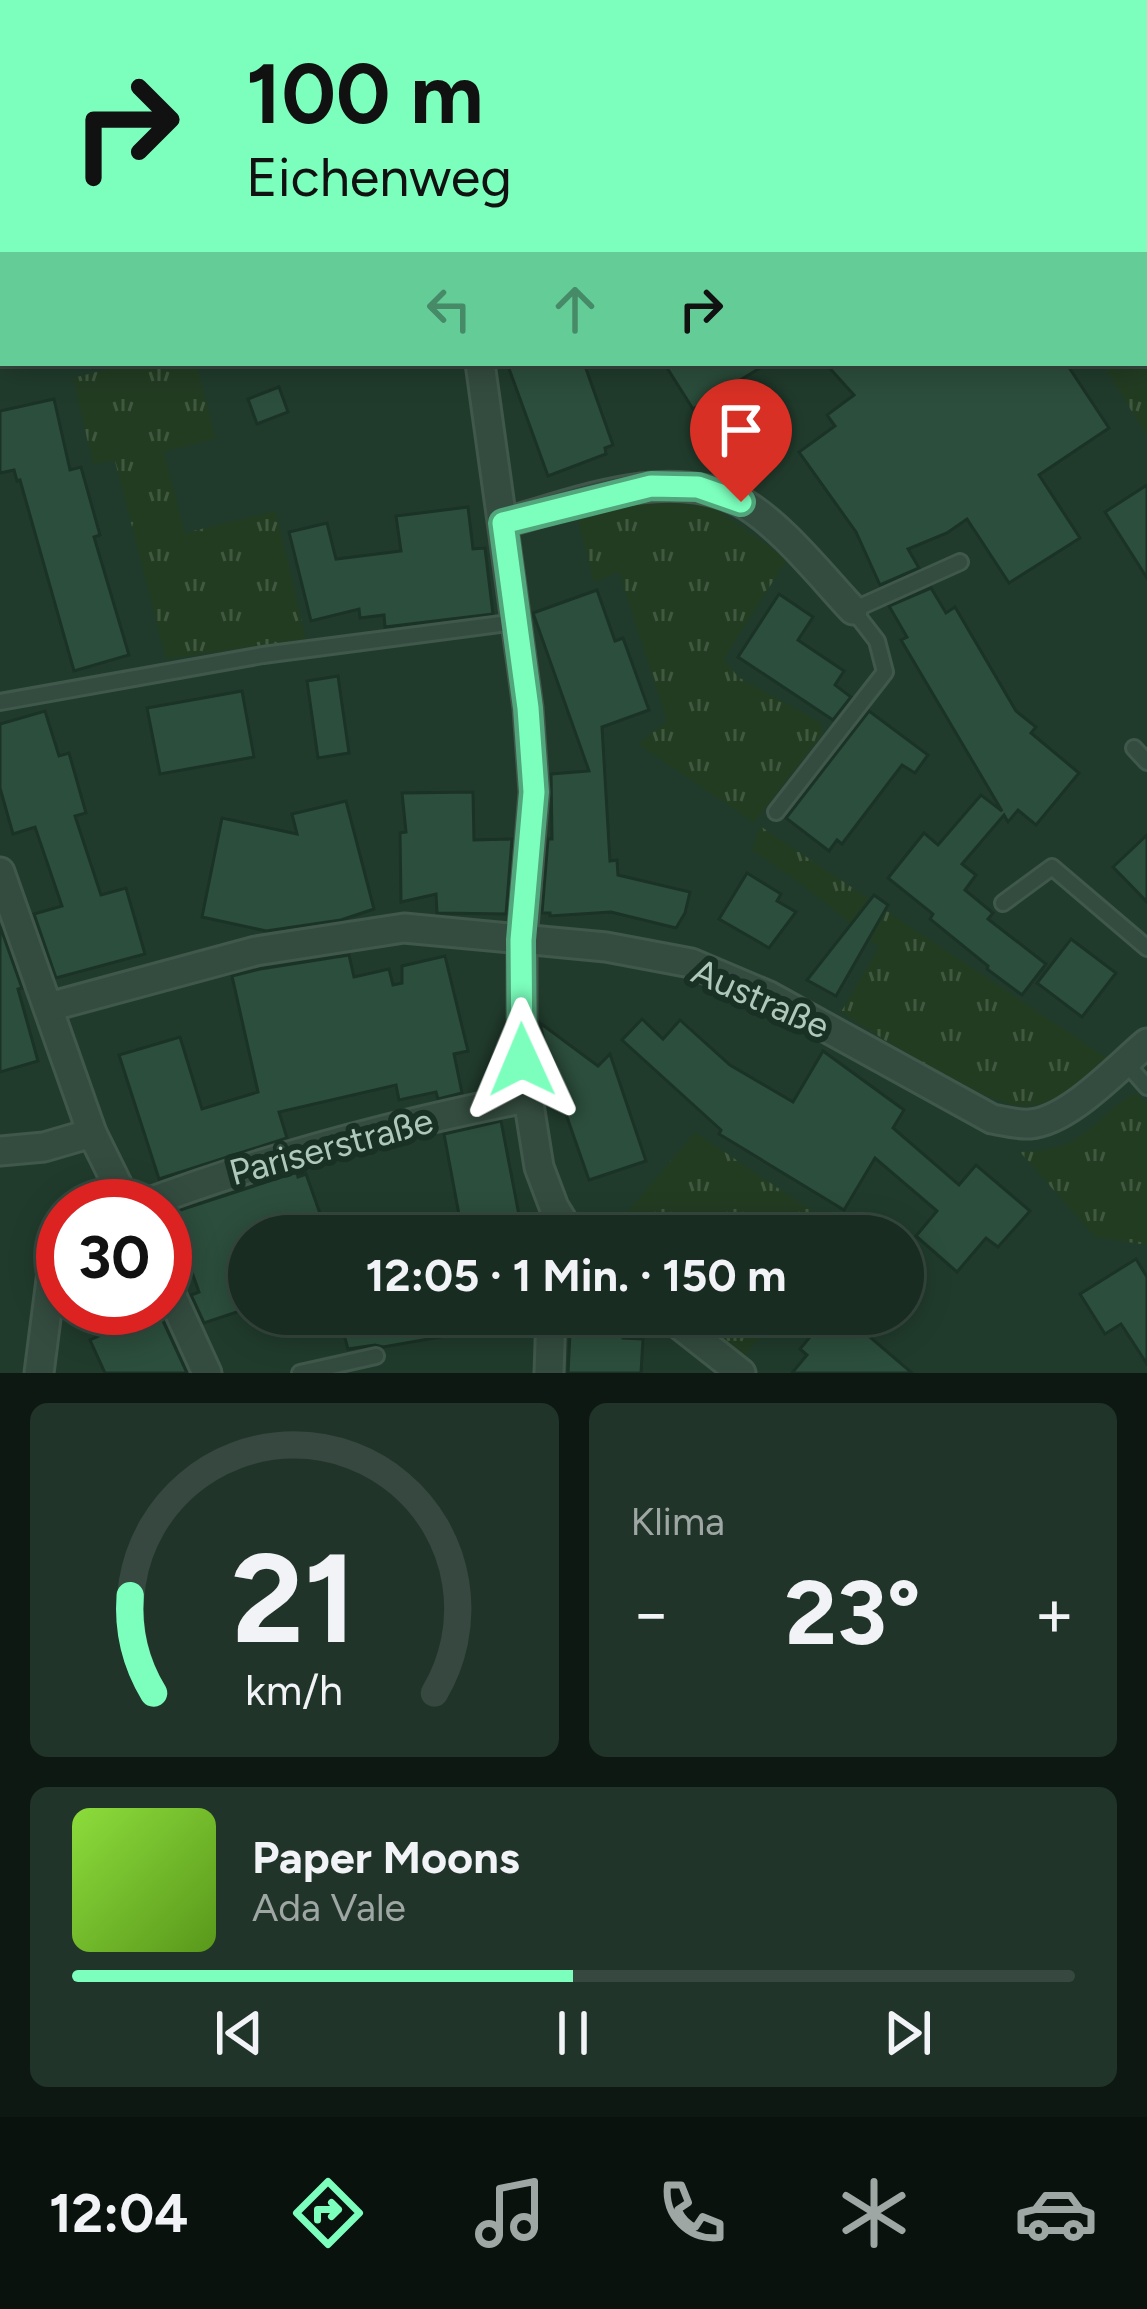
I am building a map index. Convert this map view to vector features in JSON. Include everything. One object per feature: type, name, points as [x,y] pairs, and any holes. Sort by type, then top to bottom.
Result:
[{"type":"street","points":[[480,366],[528,708],[534,792],[521,940],[526,1098],[539,1166],[559,1215]]},
{"type":"street","points":[[503,523],[651,486],[698,487],[741,502],[775,528],[853,610]]},
{"type":"street","points":[[0,872],[66,1064],[115,1179]]},
{"type":"street","name":"Austraße","points":[[49,1007],[256,951],[404,928],[606,947],[692,963],[770,996],[992,1119],[1027,1124],[1049,1120],[1136,1052]]},
{"type":"street","name":"Pariserstraße","points":[[192,1186],[467,1109],[526,1098]]},
{"type":"street","points":[[0,1151],[44,1148],[92,1132]]},
{"type":"street","points":[[39,1367],[43,1335]]},
{"type":"street","points":[[190,1335],[208,1373]]},
{"type":"street","points":[[549,1373],[550,1335]]},
{"type":"street","points":[[693,1335],[741,1373]]},
{"type":"lane","points":[[776,812],[885,672],[877,641],[853,610],[960,562]]},
{"type":"lane","points":[[0,702],[263,655],[516,622]]},
{"type":"lane","points":[[1134,748],[1147,762]]},
{"type":"lane","points":[[1004,903],[1052,867],[1147,948]]},
{"type":"lane","points":[[1136,1052],[1147,1088]]},
{"type":"lane","points":[[300,1373],[376,1356]]},
{"type":"green space","points":[[119,366],[197,366],[216,439],[164,452],[185,533],[276,511],[306,639],[166,659],[115,461],[93,464],[73,378]]},
{"type":"green space","points":[[1104,366],[1147,366],[1147,436]]},
{"type":"green space","points":[[682,495],[716,509],[787,559],[724,659],[738,677],[820,722],[823,733],[754,823],[638,744],[667,721],[619,572],[594,583],[577,516]]},
{"type":"green space","points":[[760,826],[1107,1058],[1050,1101],[1009,1104],[933,1069],[841,1012],[879,947],[752,850]]},
{"type":"green space","points":[[1132,1094],[1147,1104],[1147,1245],[1095,1237],[1020,1152],[1072,1141]]},
{"type":"green space","points":[[695,1132],[818,1215],[625,1215]]},
{"type":"green space","points":[[717,1335],[762,1335],[743,1357]]},
{"type":"building","points":[[508,366],[585,366],[613,445],[605,448],[606,454],[548,476]]},
{"type":"building","points":[[666,366],[763,366],[693,409]]},
{"type":"building","points":[[828,366],[1068,366],[1109,428],[1039,475],[1080,538],[1009,583],[967,519],[908,549],[919,568],[880,585],[856,532],[799,452],[835,426],[827,415],[854,395]]},
{"type":"building","points":[[279,387],[288,412],[257,424],[248,399]]},
{"type":"building","points":[[54,399],[70,470],[81,467],[100,535],[94,537],[129,655],[74,671],[20,480],[14,470],[0,473],[0,411]]},
{"type":"building","points":[[1147,485],[1147,578],[1105,512]]},
{"type":"building","points":[[468,507],[473,549],[485,548],[493,614],[385,627],[384,615],[360,618],[359,609],[311,621],[289,532],[327,523],[336,559],[401,551],[396,516]]},
{"type":"building","points":[[931,588],[946,613],[955,607],[1016,711],[1036,727],[1031,733],[1079,773],[1036,825],[1018,810],[1008,822],[1004,815],[962,864],[976,875],[965,890],[993,913],[988,919],[1046,964],[1022,995],[888,878],[924,833],[938,845],[981,795],[1002,811],[901,640],[907,637],[889,606]]},
{"type":"building","points":[[597,590],[615,641],[623,638],[649,710],[602,727],[610,861],[617,860],[618,875],[690,892],[676,928],[611,912],[542,913],[548,839],[552,839],[551,774],[589,771],[533,613]]},
{"type":"building","points":[[779,594],[813,617],[798,640],[844,671],[835,685],[851,697],[833,720],[738,657]]},
{"type":"building","points":[[338,676],[349,753],[318,758],[307,681]]},
{"type":"building","points":[[242,691],[254,757],[160,774],[147,708]]},
{"type":"building","points":[[45,711],[59,756],[69,753],[86,813],[75,816],[101,895],[126,888],[145,954],[56,978],[34,914],[62,906],[35,827],[13,834],[0,788],[0,724]]},
{"type":"building","points":[[869,711],[928,755],[915,773],[902,765],[842,844],[837,840],[829,851],[786,818]]},
{"type":"building","points":[[473,792],[474,840],[512,839],[506,914],[437,913],[436,894],[401,902],[400,833],[406,832],[402,793]]},
{"type":"building","points":[[346,801],[374,909],[341,920],[266,931],[202,917],[222,818],[297,834],[292,814]]},
{"type":"building","points":[[1147,835],[1147,902],[1113,867]]},
{"type":"building","points":[[747,873],[781,894],[777,901],[796,912],[769,948],[719,919]]},
{"type":"building","points":[[874,895],[888,905],[836,996],[807,980]]},
{"type":"building","points":[[0,926],[22,988],[18,989],[38,1061],[0,1072]]},
{"type":"building","points":[[1071,939],[1116,973],[1082,1017],[1037,983]]},
{"type":"building","points":[[349,955],[354,977],[389,969],[393,985],[402,983],[402,966],[445,956],[468,1051],[454,1054],[462,1093],[438,1099],[436,1092],[399,1100],[396,1085],[279,1112],[287,1138],[159,1179],[119,1055],[180,1037],[202,1109],[258,1092],[232,976]]},
{"type":"building","points":[[642,1019],[663,1039],[680,1020],[730,1065],[793,1102],[823,1051],[904,1110],[893,1128],[959,1185],[976,1165],[1030,1211],[998,1247],[986,1238],[957,1272],[924,1243],[924,1226],[937,1211],[875,1158],[844,1210],[719,1134],[721,1130],[622,1040]]},
{"type":"building","points":[[540,1023],[598,1066],[610,1054],[646,1161],[589,1180],[558,1101]]},
{"type":"building","points":[[501,1121],[519,1215],[459,1215],[444,1134]]},
{"type":"building","points":[[297,1172],[298,1177],[306,1174],[321,1215],[228,1215],[228,1315],[204,1323],[192,1297],[199,1292],[192,1272],[192,1206]]},
{"type":"building","points":[[1136,1259],[1147,1277],[1147,1364],[1121,1324],[1105,1334],[1080,1294]]},
{"type":"building","points":[[101,1335],[170,1335],[187,1373],[105,1373],[90,1340]]},
{"type":"building","points":[[344,1335],[452,1335],[383,1347],[348,1349]]},
{"type":"building","points":[[570,1335],[643,1339],[641,1373],[568,1373]]},
{"type":"building","points":[[812,1335],[868,1335],[912,1373],[792,1373],[807,1355],[800,1349]]},
{"type":"route","points":[[522,1060],[521,940],[534,792],[528,708],[503,523],[651,486],[698,487],[741,502]]}]
